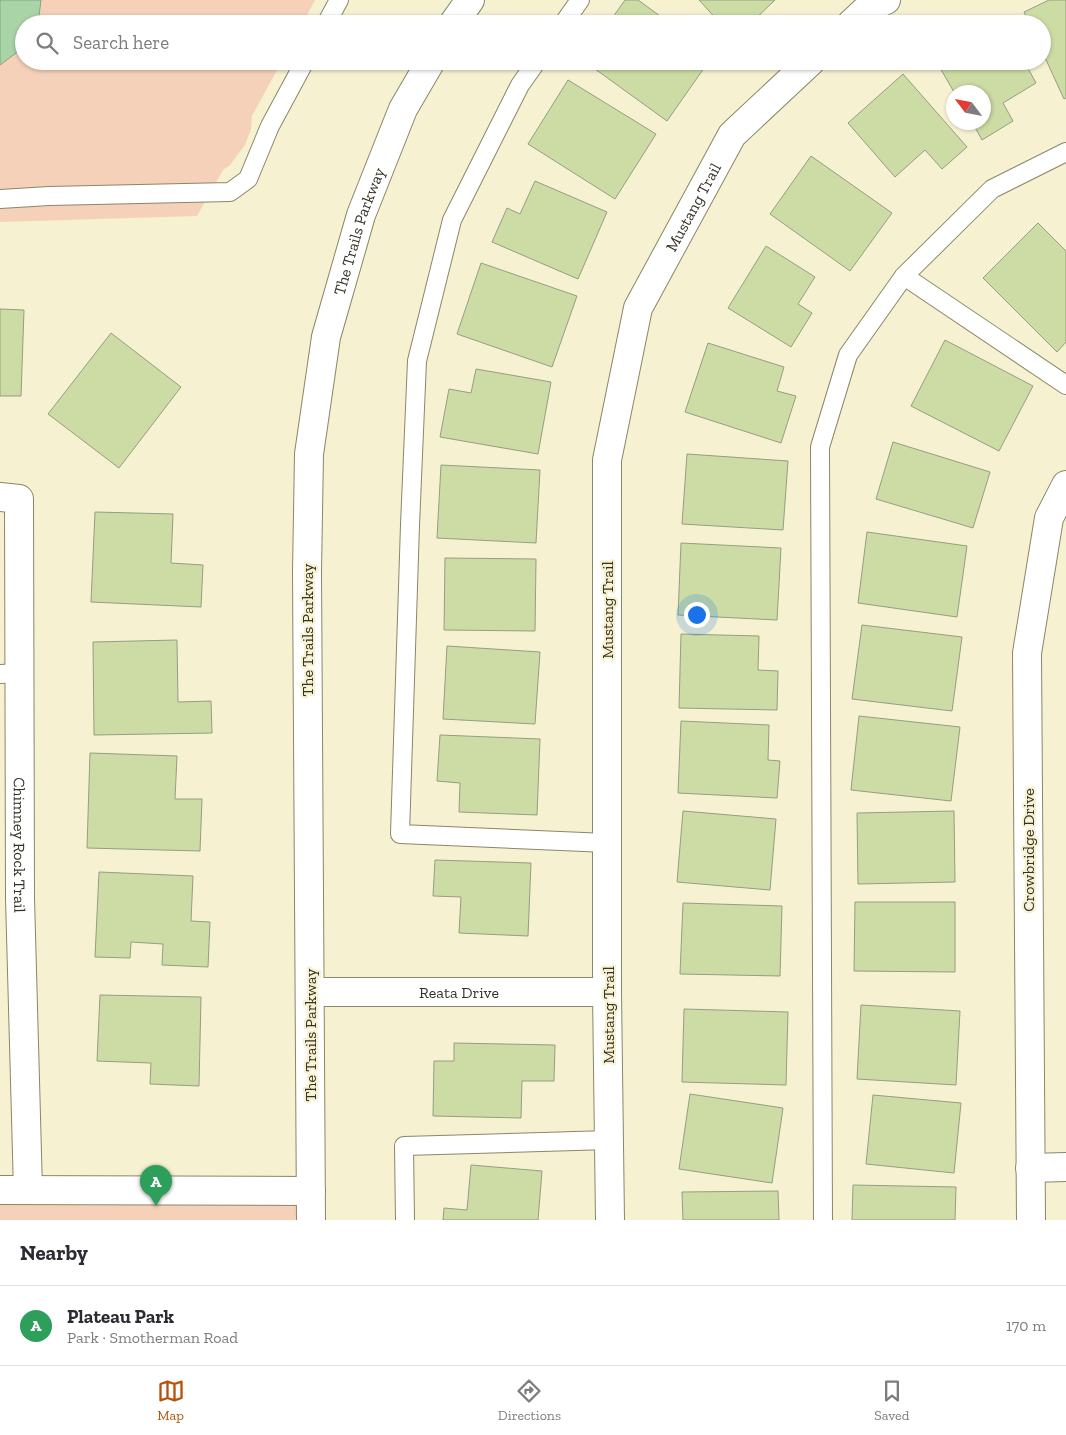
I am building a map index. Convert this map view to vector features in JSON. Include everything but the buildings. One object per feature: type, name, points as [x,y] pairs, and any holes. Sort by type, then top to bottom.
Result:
[{"type":"street","points":[[459,15],[470,0]]},
{"type":"street","points":[[861,15],[867,9],[886,0]]},
{"type":"street","name":"The Trails Parkway","points":[[311,1220],[307,582],[308,454],[326,337],[361,215],[403,109],[426,70]]},
{"type":"street","name":"Mustang Trail","points":[[610,1220],[607,992],[607,460],[638,308],[732,135],[801,70]]},
{"type":"street","name":"Crowbridge Drive","points":[[1031,1220],[1027,653],[1049,518],[1066,485]]},
{"type":"street","name":"Chimney Rock Trail","points":[[10,498],[10,899],[28,1190]]},
{"type":"street","name":"Reata Drive","points":[[310,992],[607,992]]},
{"type":"street","points":[[1030,1168],[1066,1168]]},
{"type":"street","points":[[0,1190],[311,1192]]},
{"type":"lane","points":[[331,15],[339,0]]},
{"type":"lane","points":[[569,15],[580,0]]},
{"type":"lane","points":[[0,199],[49,196],[230,192],[248,179],[270,126],[300,70]]},
{"type":"lane","points":[[531,70],[520,85],[452,220],[418,362],[409,534],[400,834],[607,843]]},
{"type":"lane","points":[[823,1220],[820,447],[848,355],[904,276],[992,189],[1066,152]]},
{"type":"lane","points":[[904,276],[1066,386]]},
{"type":"lane","points":[[405,1220],[404,1146],[609,1140]]},
{"type":"shaded area","points":[[0,0],[315,0],[307,15],[15,15],[15,70],[277,70],[252,116],[251,129],[245,145],[230,165],[223,170],[197,216],[0,222]]},
{"type":"shaded area","points":[[0,0],[41,0],[39,15],[15,15],[15,54],[0,65]]},
{"type":"shaded area","points":[[311,1191],[312,1220],[0,1220],[0,1193]]},
{"type":"place","name":"Plateau Park","points":[[156,1206]]}]
